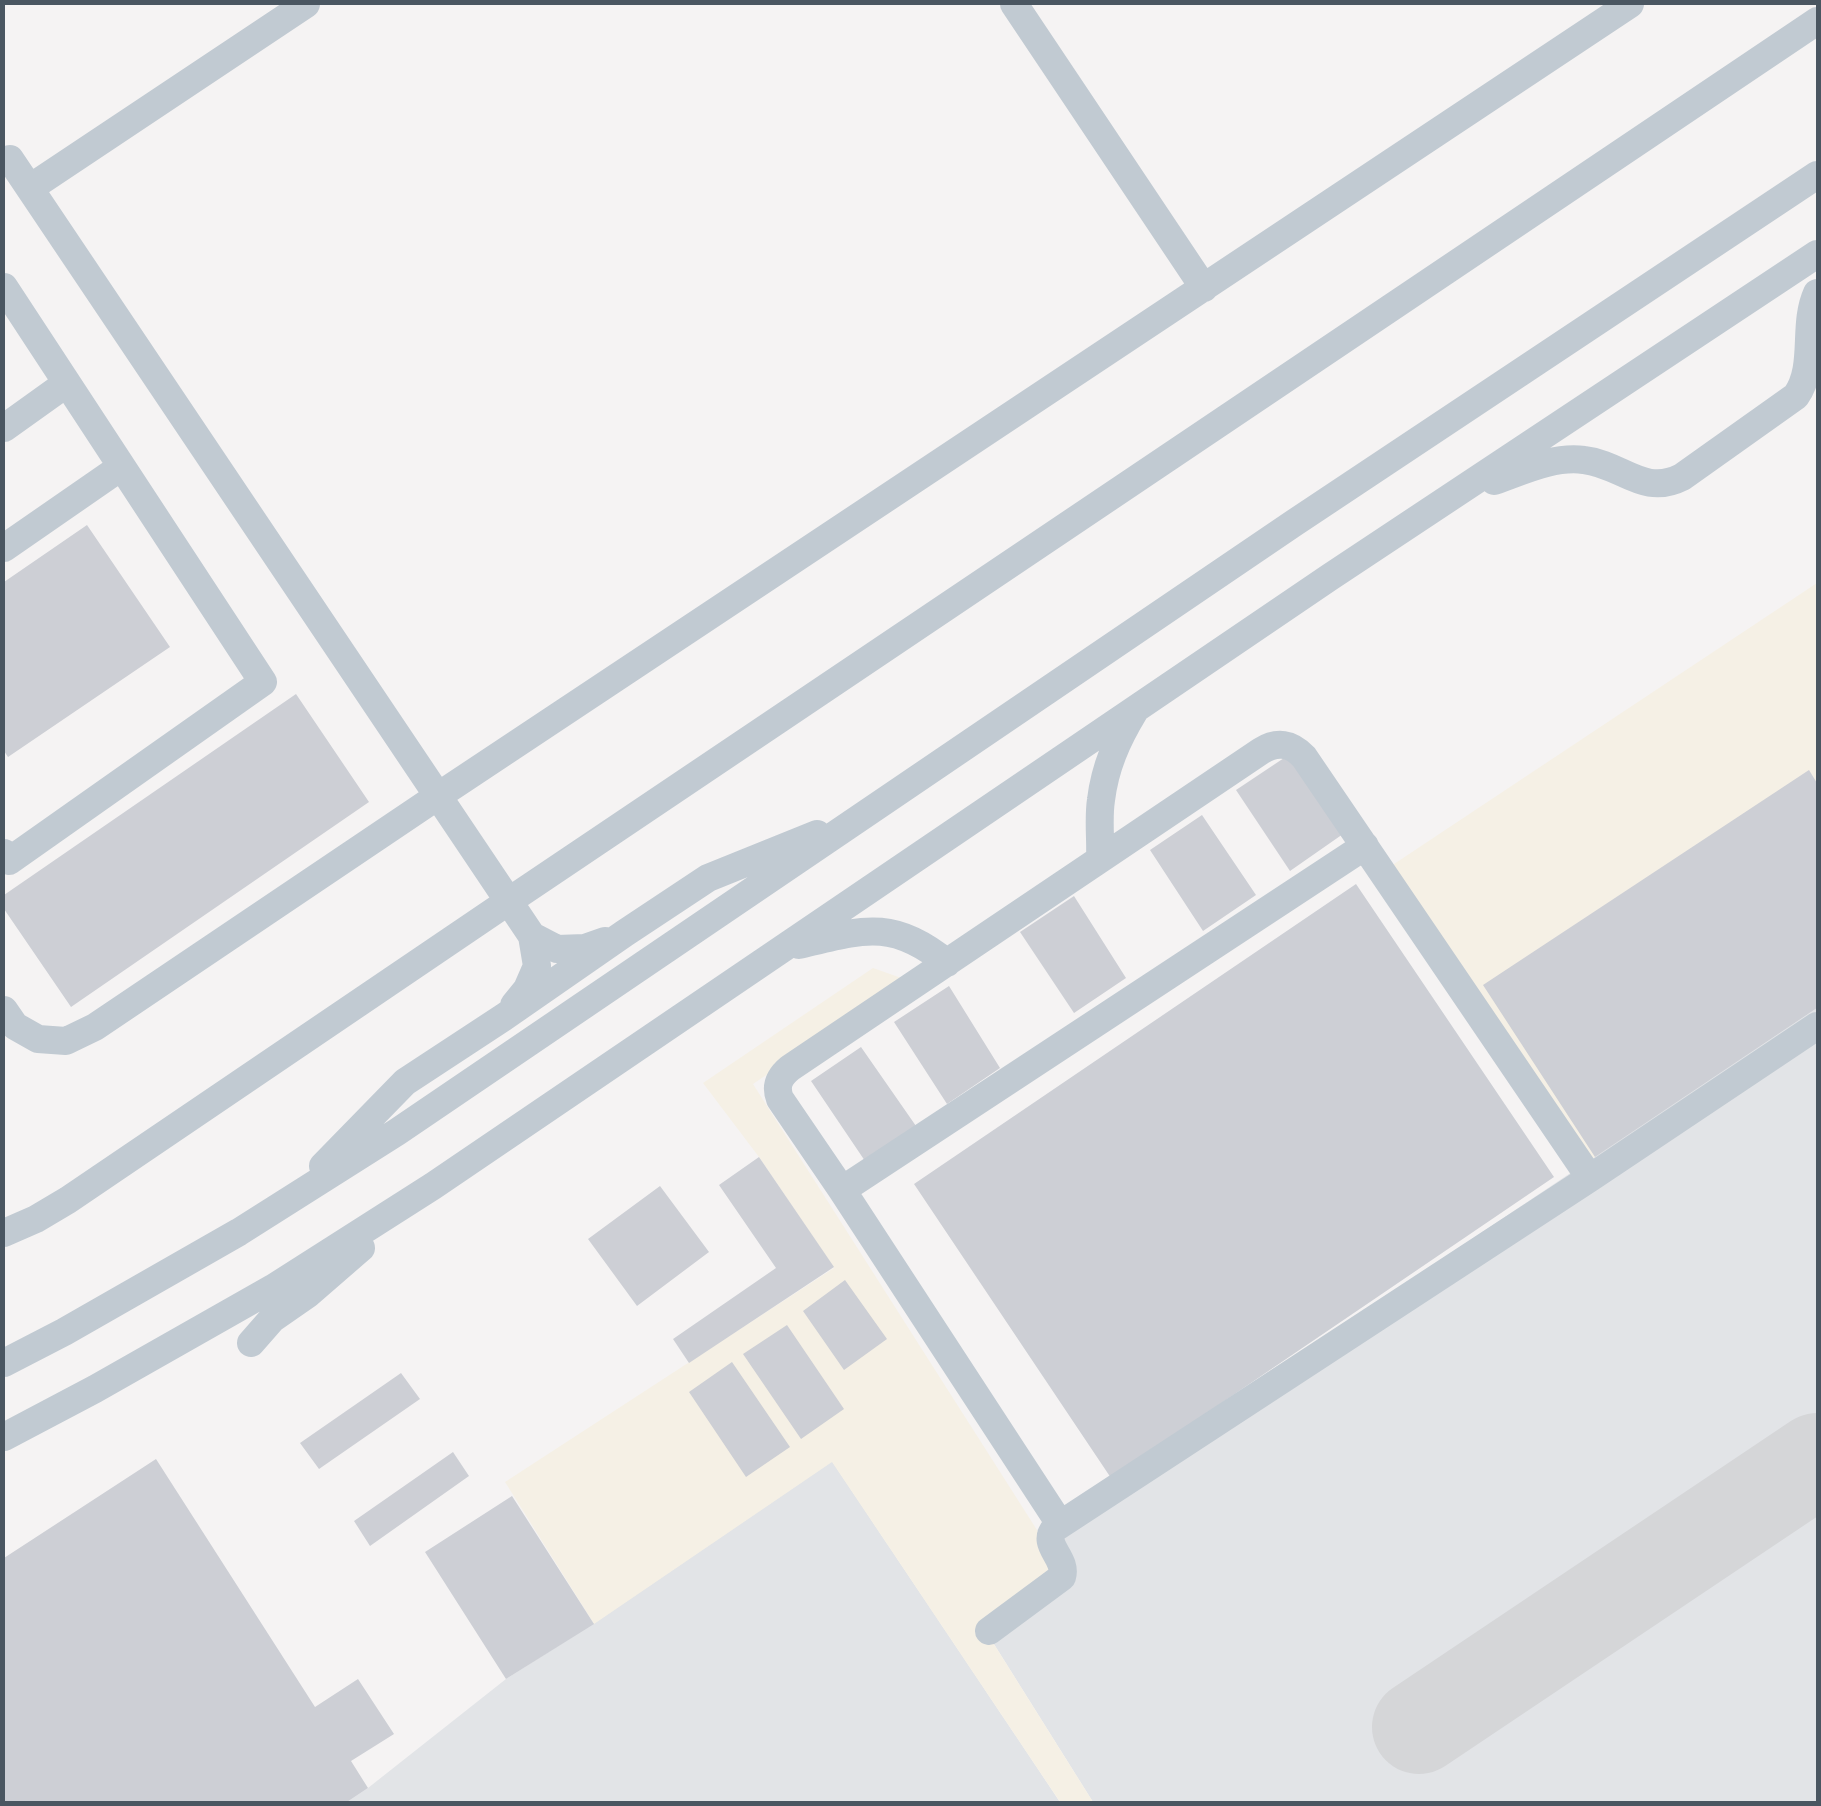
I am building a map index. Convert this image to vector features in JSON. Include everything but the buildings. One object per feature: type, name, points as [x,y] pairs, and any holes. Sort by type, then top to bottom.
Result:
[{"type":"street","points":[[30,188],[306,4]]},
{"type":"street","points":[[1014,4],[1204,288]]},
{"type":"street","points":[[4,1010],[15,1026],[38,1039],[66,1041],[95,1027],[438,796],[1630,4]]},
{"type":"street","points":[[4,1233],[36,1219],[68,1200],[1817,21]]},
{"type":"street","points":[[6,157],[30,188],[532,936],[537,966],[527,989],[504,1018]]},
{"type":"street","points":[[4,1363],[64,1332],[239,1232],[398,1132],[1294,523],[1817,176]]},
{"type":"street","points":[[4,1437],[96,1389],[273,1288],[433,1186],[1137,708],[1817,254]]},
{"type":"street","points":[[4,286],[263,682],[8,861],[4,853]]},
{"type":"street","points":[[1460,492],[1553,461],[1569,459],[1600,463],[1652,484],[1663,484],[1682,477],[1796,396],[1803,387],[1807,377],[1810,314],[1817,293]]},
{"type":"street","points":[[4,428],[67,383]]},
{"type":"street","points":[[4,548],[122,467]]},
{"type":"street","points":[[1100,859],[1101,802],[1107,768],[1119,737],[1137,708]]},
{"type":"street","points":[[1060,1524],[842,1190],[780,1099],[778,1083],[782,1074],[790,1068],[1266,748],[1279,744],[1289,745],[1297,749],[1304,757],[1590,1178]]},
{"type":"street","points":[[289,1200],[405,1082],[504,1018],[708,878],[866,814]]},
{"type":"street","points":[[842,1190],[1365,846]]},
{"type":"street","points":[[783,949],[866,930],[901,935],[922,944],[946,963]]},
{"type":"street","points":[[532,936],[557,949],[585,948],[625,934]]},
{"type":"street","points":[[989,1632],[1062,1577],[1063,1567],[1049,1539],[1050,1532],[1060,1524],[1590,1178],[1817,1026]]},
{"type":"street","points":[[251,1343],[272,1318],[308,1294],[433,1186]]},
{"type":"shaded area","points":[[1817,1008],[1817,1802],[1093,1802],[987,1633],[1060,1571],[1037,1530]]},
{"type":"shaded area","points":[[832,1461],[1060,1802],[347,1802],[368,1788],[506,1679],[594,1623]]},
{"type":"sand","points":[[1817,583],[1817,783],[1809,771],[1595,1157],[1581,1165],[1382,872]]},
{"type":"sand","points":[[873,968],[907,980],[753,1084],[1061,1570],[987,1633],[1093,1802],[1060,1802],[832,1462],[594,1624],[505,1482],[834,1268],[759,1157],[703,1083]]},
{"type":"taxiway","points":[[1419,1727],[1817,1460]]}]
